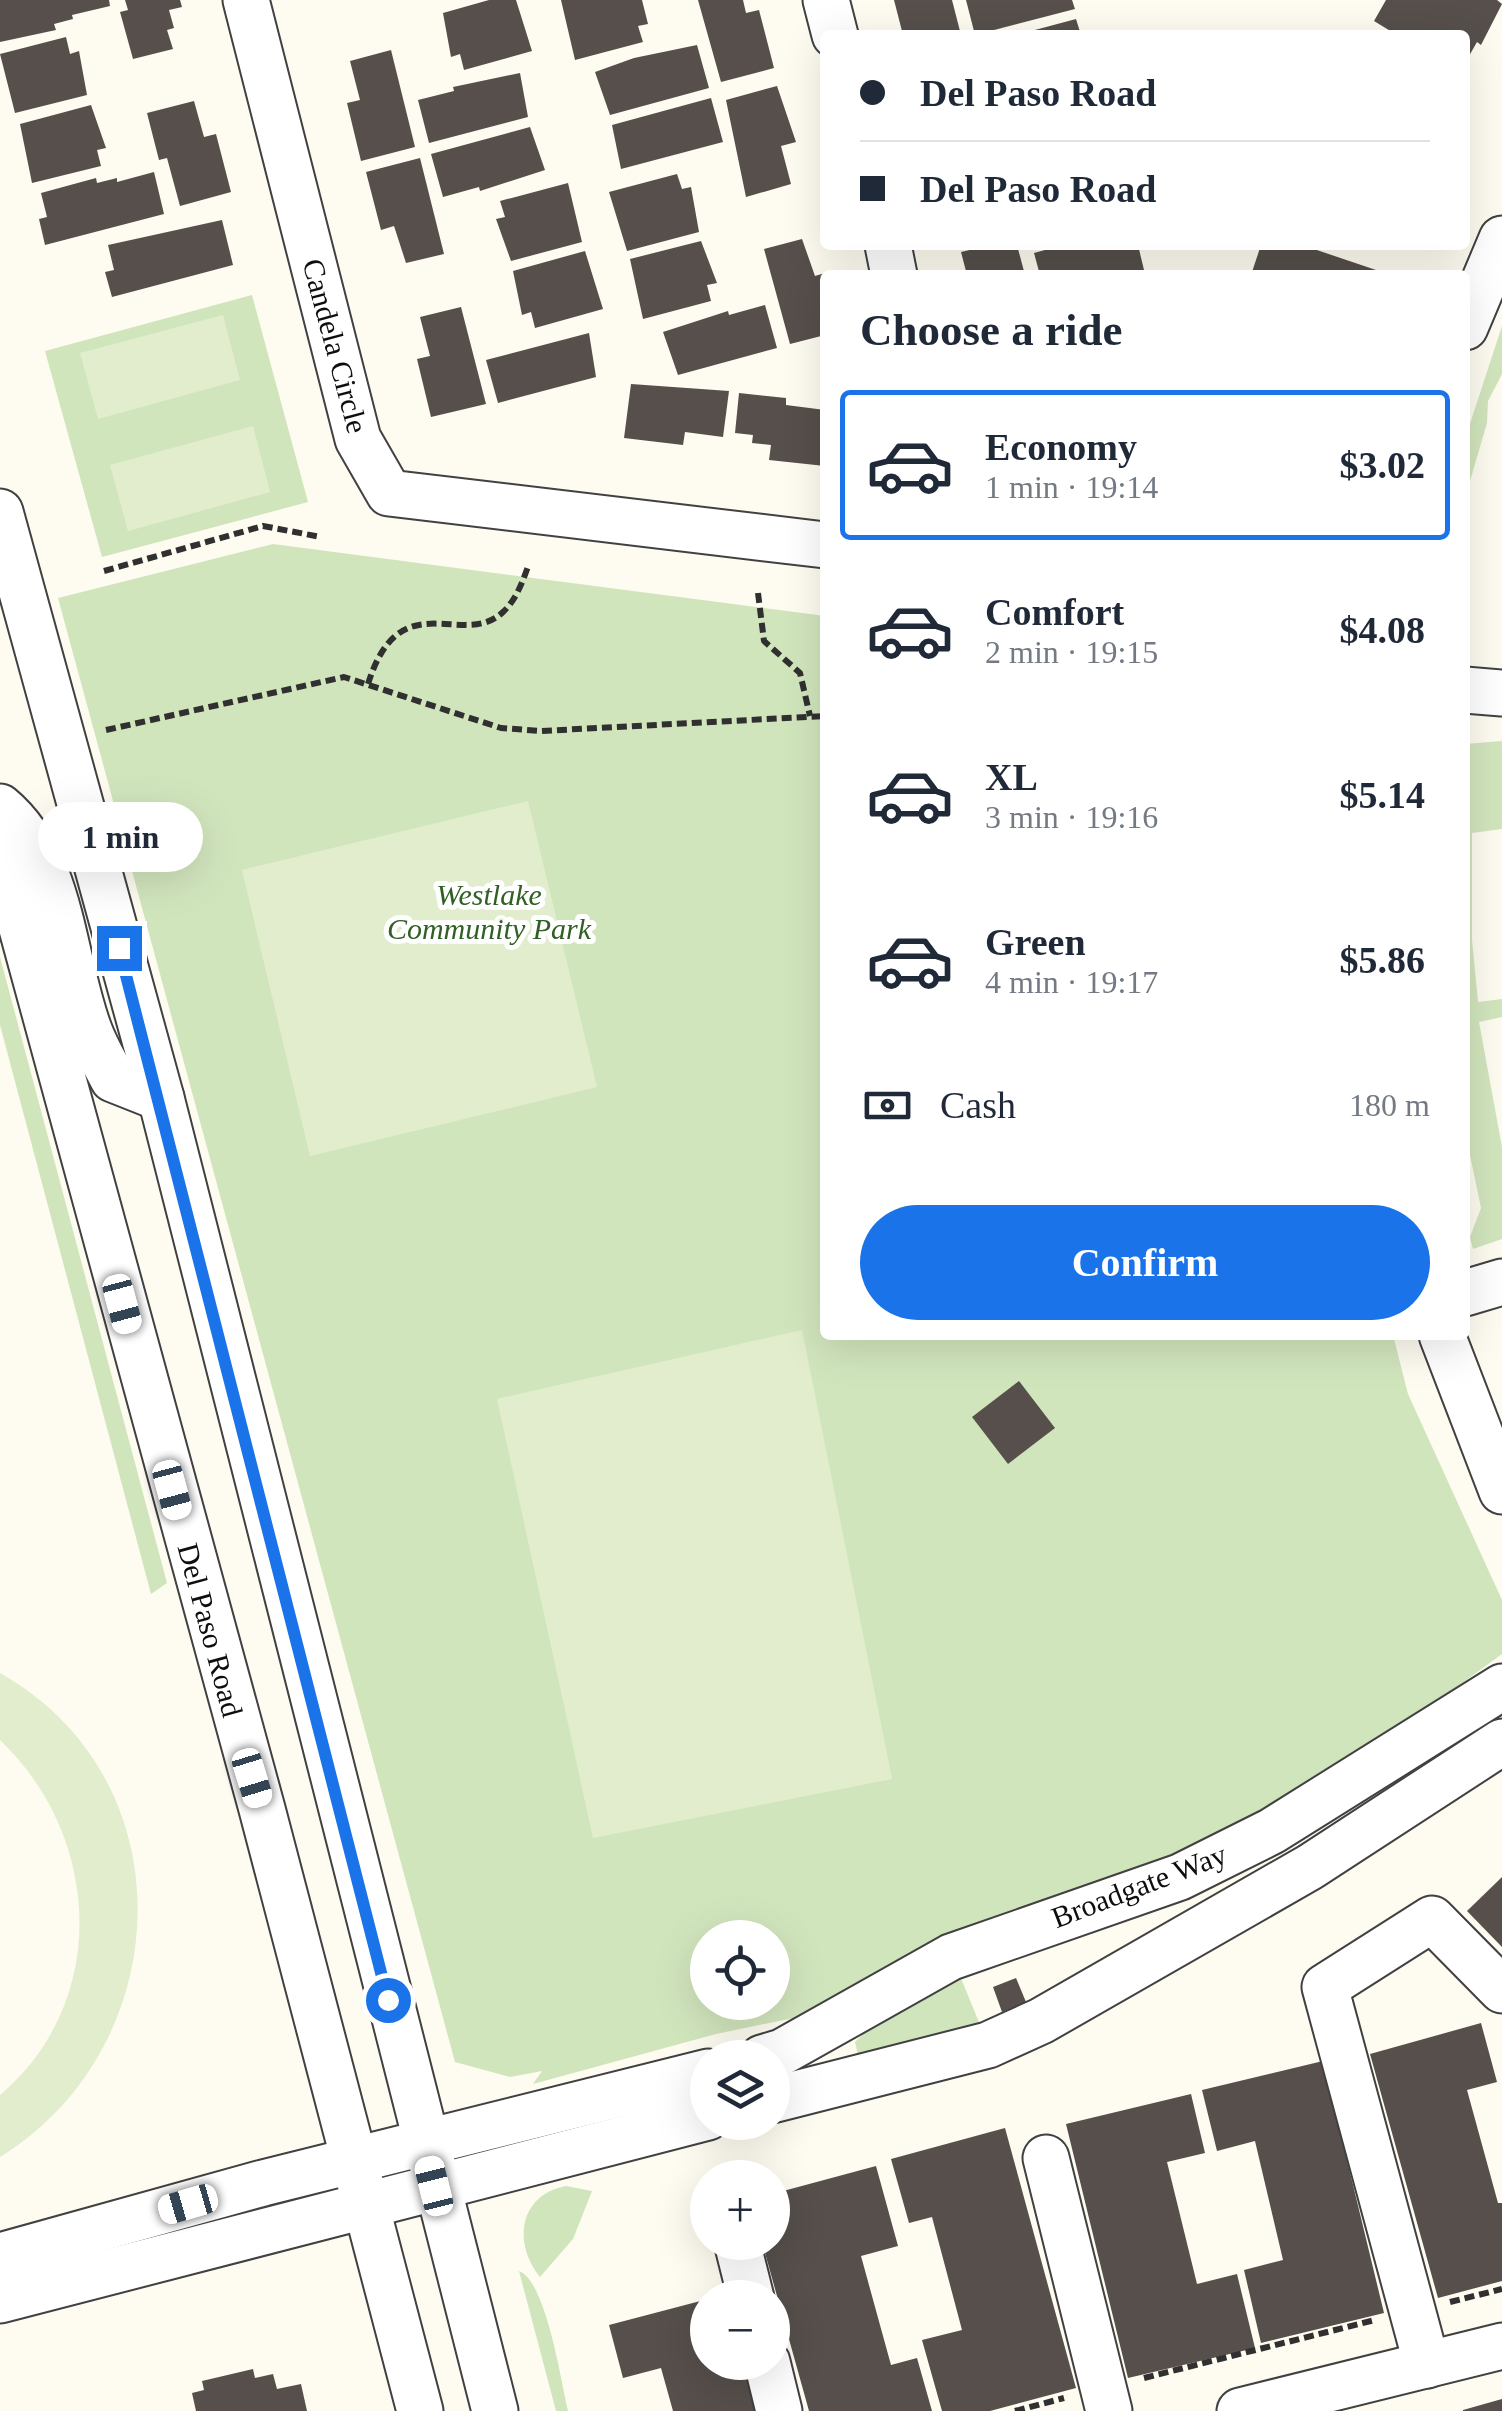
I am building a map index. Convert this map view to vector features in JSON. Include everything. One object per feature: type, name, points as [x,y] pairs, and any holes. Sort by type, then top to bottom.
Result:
[{"type":"street","name":"Candela Circle","points":[[246,0],[358,439],[389,493],[820,545]]},
{"type":"street","points":[[826,0],[834,30]]},
{"type":"street","points":[[1470,314],[1502,239]]},
{"type":"street","points":[[0,512],[160,1098],[429,2165],[496,2411]]},
{"type":"street","points":[[1470,690],[1502,692]]},
{"type":"street","points":[[0,807],[18,822],[45,872],[89,1030],[113,1079],[160,1098]]},
{"type":"street","name":"Del Paso Road","points":[[0,848],[420,2411]]},
{"type":"street","points":[[1470,1292],[1502,1282]]},
{"type":"street","points":[[1444,1340],[1502,1491]]},
{"type":"street","name":"Broadgate Way","points":[[790,2048],[952,1958],[1180,1876],[1272,1832],[1502,1686]]},
{"type":"street","name":"Broadgate Way","points":[[790,2096],[988,2046],[1041,2021],[1310,1867],[1502,1742]]},
{"type":"street","points":[[1426,2364],[1325,1987],[1432,1919],[1502,1990]]},
{"type":"street","points":[[429,2165],[690,2078]]},
{"type":"street","points":[[0,2256],[429,2165],[690,2120]]},
{"type":"street","points":[[1046,2158],[1106,2400]]},
{"type":"street","points":[[0,2300],[360,2182]]},
{"type":"street","points":[[1240,2411],[1502,2346]]},
{"type":"street","points":[[771,2380],[779,2411]]},
{"type":"path","points":[[104,570],[262,526],[321,537]]},
{"type":"path","points":[[368,684],[377,655],[391,638],[412,628],[445,621],[475,624],[502,614],[529,564]]},
{"type":"path","points":[[758,594],[764,640],[800,672],[810,716]]},
{"type":"path","points":[[106,730],[344,677],[501,728],[542,732],[820,716]]},
{"type":"path","points":[[1015,2411],[1106,2400],[1412,2310],[1502,2289]]},
{"type":"green space","points":[[252,295],[308,502],[102,557],[45,351]]},
{"type":"green space","points":[[223,315],[240,380],[98,419],[80,353]]},
{"type":"green space","points":[[1502,326],[1502,374],[1488,401],[1487,423],[1470,481],[1470,424]]},
{"type":"green space","points":[[253,426],[270,492],[128,531],[110,465]]},
{"type":"green space","name":"Westlake Community Park","points":[[273,544],[820,615],[820,1340],[1394,1340],[1408,1394],[1502,1600],[1502,1654],[1312,1792],[1120,1887],[818,2013],[790,2019],[790,1920],[690,1920],[690,2020],[784,2020],[690,2040],[533,2084],[542,2071],[510,2077],[455,2062],[58,598]]},
{"type":"green space","points":[[1502,741],[1502,829],[1472,833],[1472,940],[1478,1002],[1502,999],[1502,1017],[1479,1022],[1502,1147],[1502,1239],[1473,1249],[1470,1237],[1481,1208],[1470,1155],[1470,744]]},
{"type":"green space","points":[[528,801],[597,1087],[310,1156],[242,870]]},
{"type":"green space","points":[[0,957],[167,1583],[151,1594],[0,1025]]},
{"type":"green space","points":[[802,1330],[892,1779],[593,1838],[497,1399]]},
{"type":"green space","points":[[0,1673],[62,1720],[105,1778],[130,1844],[138,1914],[128,1984],[101,2050],[59,2109],[0,2157],[0,2095],[36,2057],[61,2013],[75,1967],[80,1918],[74,1870],[58,1823],[34,1779],[0,1740]]},
{"type":"green space","points":[[958,1971],[981,2027],[859,2060],[855,2042],[883,2015]]},
{"type":"green space","points":[[566,2186],[592,2191],[573,2239],[540,2277],[526,2250],[525,2222],[538,2199]]},
{"type":"green space","points":[[519,2271],[529,2279],[545,2312],[568,2411],[556,2411]]},
{"type":"building","points":[[0,0],[109,0],[110,6],[72,15],[73,19],[54,24],[56,30],[0,42]]},
{"type":"building","points":[[125,0],[180,0],[182,7],[169,10],[174,28],[167,30],[173,49],[133,59],[120,12],[128,10]]},
{"type":"building","points":[[489,0],[516,0],[532,51],[464,70],[460,54],[451,57],[443,13]]},
{"type":"building","points":[[561,0],[642,0],[648,24],[638,26],[643,42],[575,60]]},
{"type":"building","points":[[698,0],[743,0],[746,13],[759,10],[774,68],[721,82]]},
{"type":"building","points":[[894,0],[952,0],[960,30],[902,30]]},
{"type":"building","points":[[966,0],[1072,0],[1075,9],[994,30],[974,30]]},
{"type":"building","points":[[1386,0],[1497,0],[1502,4],[1481,45],[1477,42],[1470,54],[1470,30],[1389,30],[1374,21]]},
{"type":"building","points":[[1076,19],[1079,30],[1035,30]]},
{"type":"building","points":[[66,37],[70,54],[79,51],[87,95],[15,113],[0,54]]},
{"type":"building","points":[[697,45],[709,88],[610,115],[595,72],[634,58]]},
{"type":"building","points":[[391,50],[415,147],[361,161],[347,103],[360,100],[350,61]]},
{"type":"building","points":[[520,73],[528,117],[429,143],[418,100],[454,91],[453,87]]},
{"type":"building","points":[[777,86],[796,142],[781,146],[791,184],[746,197],[726,100]]},
{"type":"building","points":[[711,98],[723,142],[621,169],[612,125]]},
{"type":"building","points":[[194,101],[204,137],[216,134],[231,192],[180,206],[167,158],[159,160],[147,113]]},
{"type":"building","points":[[91,105],[106,148],[97,150],[101,166],[32,183],[20,124]]},
{"type":"building","points":[[530,127],[545,170],[480,191],[479,187],[443,197],[431,154]]},
{"type":"building","points":[[420,158],[444,254],[406,263],[394,226],[381,230],[366,172]]},
{"type":"building","points":[[154,172],[164,214],[45,245],[39,219],[47,217],[41,193],[96,178],[97,183],[117,178],[117,182]]},
{"type":"building","points":[[677,174],[682,189],[691,187],[699,232],[627,251],[609,192]]},
{"type":"building","points":[[568,183],[582,242],[511,261],[496,219],[505,217],[500,201]]},
{"type":"building","points":[[222,220],[233,265],[112,297],[105,272],[114,270],[108,245]]},
{"type":"building","points":[[802,239],[815,276],[820,274],[820,336],[790,344],[764,249]]},
{"type":"building","points":[[701,241],[717,283],[707,285],[711,301],[643,319],[630,259]]},
{"type":"building","points":[[1018,250],[1024,270],[966,270],[961,252]]},
{"type":"building","points":[[1139,250],[1144,270],[1039,270],[1034,253]]},
{"type":"building","points":[[1259,250],[1317,250],[1376,270],[1253,270]]},
{"type":"building","points":[[585,251],[603,309],[535,328],[531,312],[522,315],[513,271]]},
{"type":"building","points":[[765,305],[777,348],[678,375],[663,332],[728,311],[729,315]]},
{"type":"building","points":[[461,307],[486,404],[431,417],[417,359],[430,356],[420,317]]},
{"type":"building","points":[[589,333],[596,377],[498,403],[486,360]]},
{"type":"building","points":[[631,384],[729,391],[723,437],[685,432],[683,445],[624,438]]},
{"type":"building","points":[[739,393],[786,398],[786,405],[820,409],[820,465],[769,460],[771,445],[752,443],[753,435],[735,433]]},
{"type":"building","points":[[1019,1381],[1055,1428],[1008,1464],[972,1417]]},
{"type":"building","points":[[1502,1877],[1502,1947],[1467,1911]]},
{"type":"building","points":[[1016,1978],[1026,2002],[1002,2012],[993,1987]]},
{"type":"building","points":[[1481,2023],[1497,2082],[1467,2090],[1498,2203],[1502,2203],[1502,2281],[1438,2298],[1370,2054]]},
{"type":"building","points":[[1323,2061],[1384,2313],[1261,2343],[1244,2270],[1283,2260],[1255,2141],[1217,2151],[1202,2090]]},
{"type":"building","points":[[1191,2094],[1205,2153],[1167,2162],[1197,2284],[1237,2274],[1255,2348],[1128,2378],[1066,2124]]},
{"type":"building","points":[[1005,2128],[1076,2388],[990,2411],[942,2411],[922,2340],[962,2330],[932,2217],[909,2223],[891,2159]]},
{"type":"building","points":[[876,2166],[898,2246],[861,2256],[891,2365],[917,2358],[932,2411],[809,2411],[790,2343],[790,2280],[773,2280],[767,2260],[790,2260],[790,2189]]},
{"type":"building","points":[[690,2304],[690,2380],[749,2380],[757,2411],[673,2411],[661,2368],[623,2378],[609,2325]]},
{"type":"building","points":[[253,2369],[255,2378],[273,2374],[277,2389],[301,2384],[307,2411],[196,2411],[192,2393],[204,2390],[202,2381]]},
{"type":"building","points":[[1502,2399],[1502,2411],[1463,2411],[1463,2410]]},
{"type":"route","points":[[119,948],[388,2000]]}]
